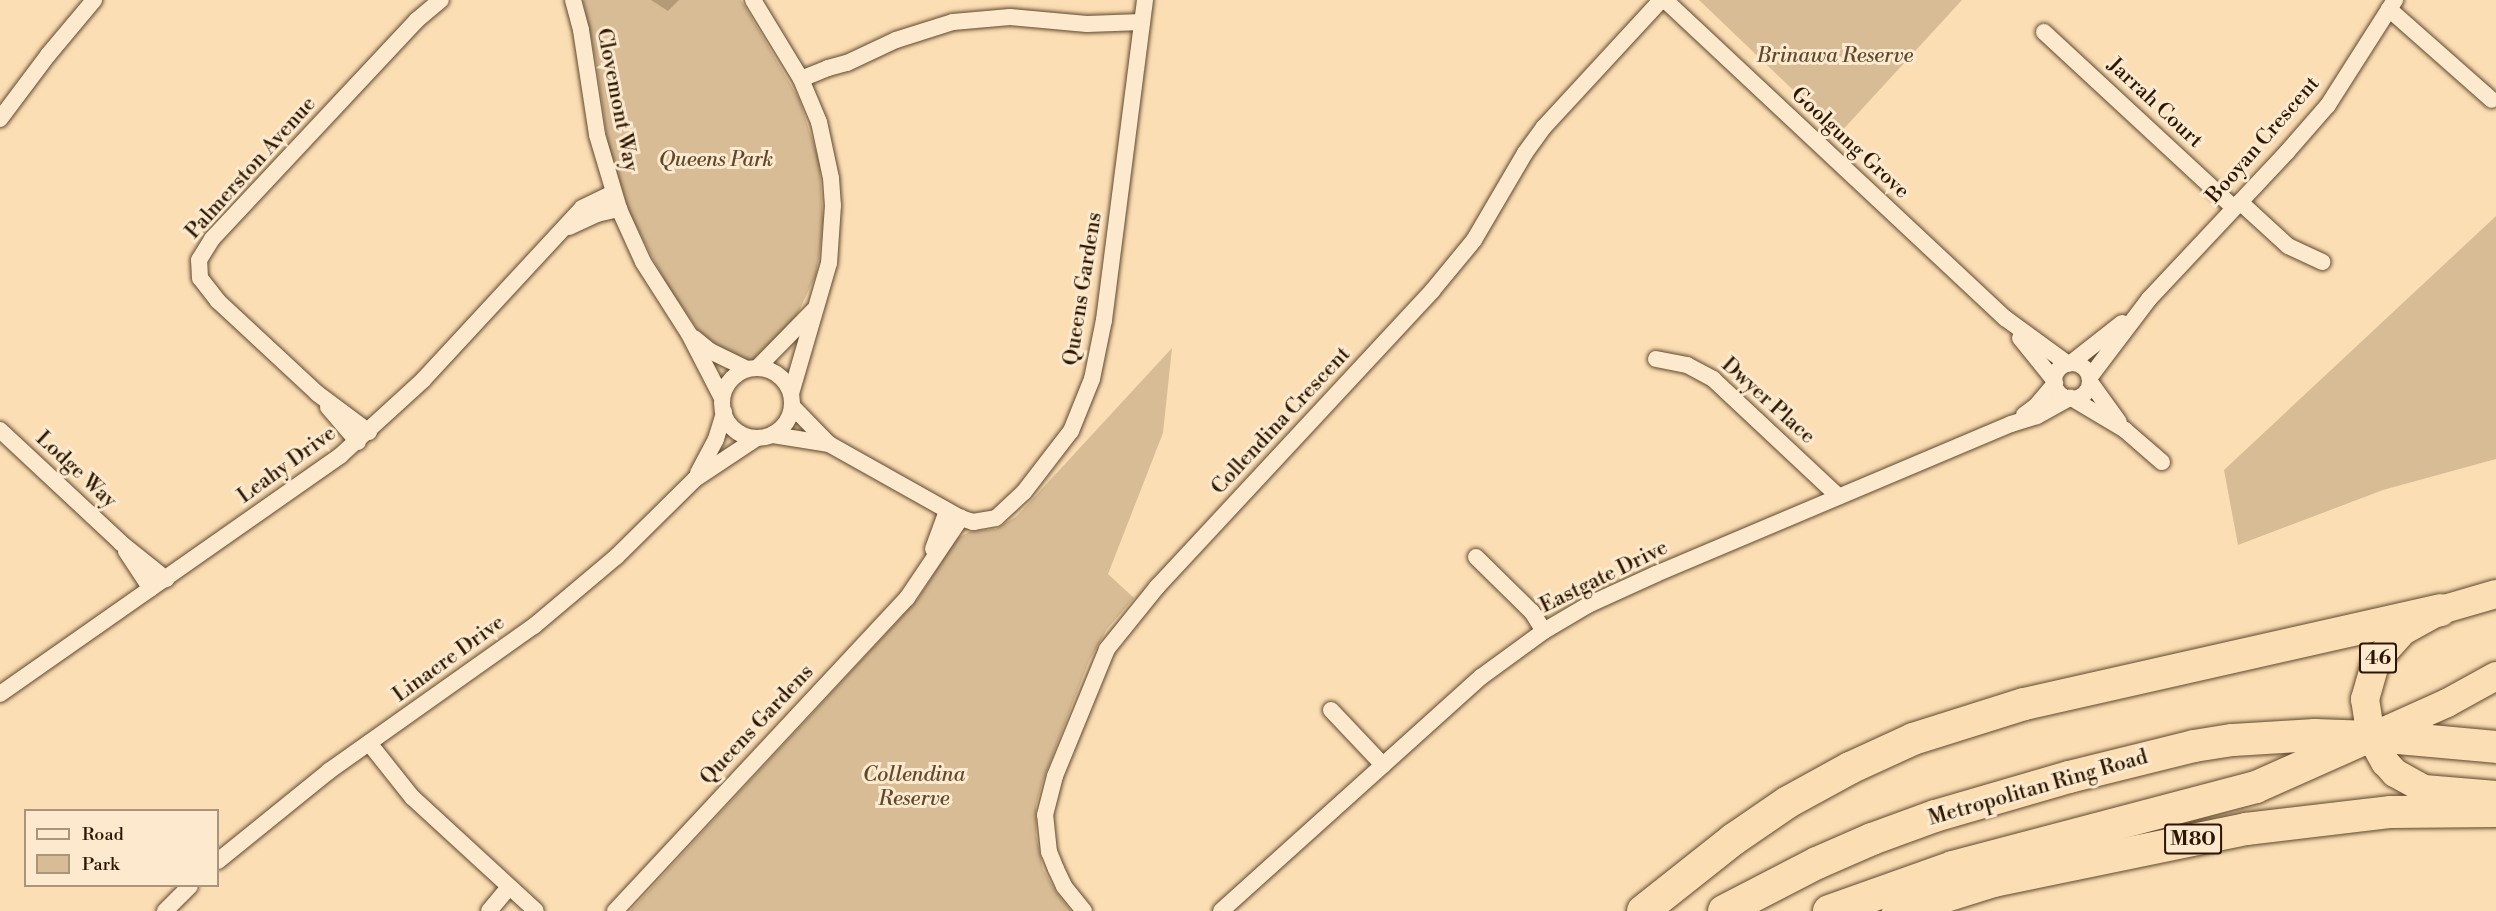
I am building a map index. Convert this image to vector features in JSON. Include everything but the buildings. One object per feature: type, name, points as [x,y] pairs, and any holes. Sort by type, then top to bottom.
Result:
[{"type":"highway","name":"46","points":[[2496,594],[2441,610],[2403,631],[2376,661],[2365,699],[2371,736],[2385,762],[2395,773],[2415,785],[2438,792],[2496,795]]},
{"type":"highway","points":[[1643,911],[1734,838],[1788,802],[1850,768],[1913,739],[2024,704],[2441,610]]},
{"type":"highway","name":"Metropolitan Ring Road","points":[[1829,911],[1953,867],[2256,787],[2447,703],[2496,676]]},
{"type":"highway","name":"Metropolitan Ring Road","points":[[1724,911],[1872,839],[1935,816],[2158,754],[2233,740],[2315,735],[2371,736],[2496,747]]},
{"type":"highway","name":"M80","points":[[1898,911],[1993,881],[2246,829],[2391,812],[2496,811]]},
{"type":"street","points":[[0,119],[48,55],[94,0]]},
{"type":"street","name":"Palmerston Avenue","points":[[363,437],[205,287],[198,269],[199,260],[212,239],[417,20],[441,0]]},
{"type":"street","name":"Clovemont Way","points":[[573,0],[581,30],[597,135],[616,201],[643,262],[689,334],[723,405]]},
{"type":"street","points":[[753,0],[804,85],[826,150],[833,205],[829,263],[815,309],[789,418],[765,436]]},
{"type":"street","name":"Queens Gardens","points":[[615,911],[907,598],[927,567],[954,514],[983,521],[996,518],[1007,511],[1043,470],[1071,431],[1092,380],[1104,320],[1145,0]]},
{"type":"street","name":"Goolgung Grove","points":[[1663,0],[2005,318],[2069,363]]},
{"type":"street","name":"Collendina Crescent","points":[[1084,911],[1073,898],[1056,869],[1047,843],[1045,814],[1055,776],[1097,668],[1114,637],[1157,587],[1432,291],[1474,240],[1525,153],[1544,127],[1663,0]]},
{"type":"street","points":[[2392,4],[2492,100]]},
{"type":"street","name":"Booyan Crescent","points":[[2090,379],[2149,299],[2328,105],[2392,4]]},
{"type":"street","points":[[804,85],[828,68],[847,63],[896,40],[953,22],[1010,17],[1087,24],[1142,22]]},
{"type":"street","points":[[1087,24],[1140,40]]},
{"type":"street","name":"Jarrah Court","points":[[2044,32],[2237,205],[2288,246],[2323,262]]},
{"type":"street","name":"Leahy Drive","points":[[0,694],[311,478],[363,437],[423,380],[563,230],[597,214],[616,201]]},
{"type":"street","name":"Booyan Crescent","points":[[2069,363],[2149,299]]},
{"type":"street","points":[[815,309],[752,368],[731,380],[723,405],[736,431],[829,444]]},
{"type":"street","name":"Goolgung Grove","points":[[2005,318],[2055,382]]},
{"type":"street","name":"Clovemont Way","points":[[689,334],[710,351],[752,368]]},
{"type":"street","name":"Dwyer Place","points":[[1656,359],[1687,365],[1713,379],[1838,496]]},
{"type":"street","points":[[2125,429],[2090,379],[2085,368],[2069,363],[2058,370],[2055,382],[2058,392],[2125,429],[2162,462]]},
{"type":"street","points":[[752,368],[778,375],[787,383],[792,400],[829,444],[954,514]]},
{"type":"street","points":[[2071,399],[2083,395],[2090,379]]},
{"type":"street","name":"Eastgate Drive","points":[[2011,424],[2036,405],[2055,382]]},
{"type":"street","name":"Eastgate Drive","points":[[1221,911],[1482,677],[1544,631],[1598,600],[1838,496],[2011,424],[2037,416],[2071,399]]},
{"type":"street","name":"Linacre Drive","points":[[695,479],[716,439],[723,405]]},
{"type":"street","name":"Lodge Way","points":[[0,430],[121,543],[166,579]]},
{"type":"street","name":"Linacre Drive","points":[[219,860],[287,803],[489,660],[559,606],[616,557],[695,479],[765,436]]},
{"type":"street","name":"Lodge Way","points":[[121,543],[151,589]]},
{"type":"street","points":[[1476,557],[1532,612],[1544,631]]},
{"type":"street","points":[[1331,710],[1383,765]]},
{"type":"street","points":[[369,743],[412,797],[536,911]]},
{"type":"street","points":[[165,911],[188,887]]},
{"type":"street","points":[[489,911],[513,890]]},
{"type":"street","points":[[500,911],[513,890]]},
{"type":"green space","name":"Queens Park","points":[[583,0],[741,0],[799,99],[819,160],[823,221],[816,275],[796,317],[755,360],[747,361],[722,352],[701,334],[666,283],[630,214],[608,144],[596,61]]},
{"type":"green space","name":"Brinawa Reserve","points":[[1699,0],[1962,0],[1839,134]]},
{"type":"green space","points":[[2496,216],[2496,459],[2383,490],[2238,545],[2224,470]]},
{"type":"green space","name":"Collendina Reserve","points":[[1172,348],[1163,433],[1108,574],[1134,598],[1107,629],[1089,661],[1043,780],[1036,805],[1036,835],[1043,869],[1056,892],[1071,911],[630,911],[918,599],[956,539],[969,532],[996,529],[1017,516]]},
{"type":"shaded area","points":[[651,0],[679,0],[668,11]]}]
